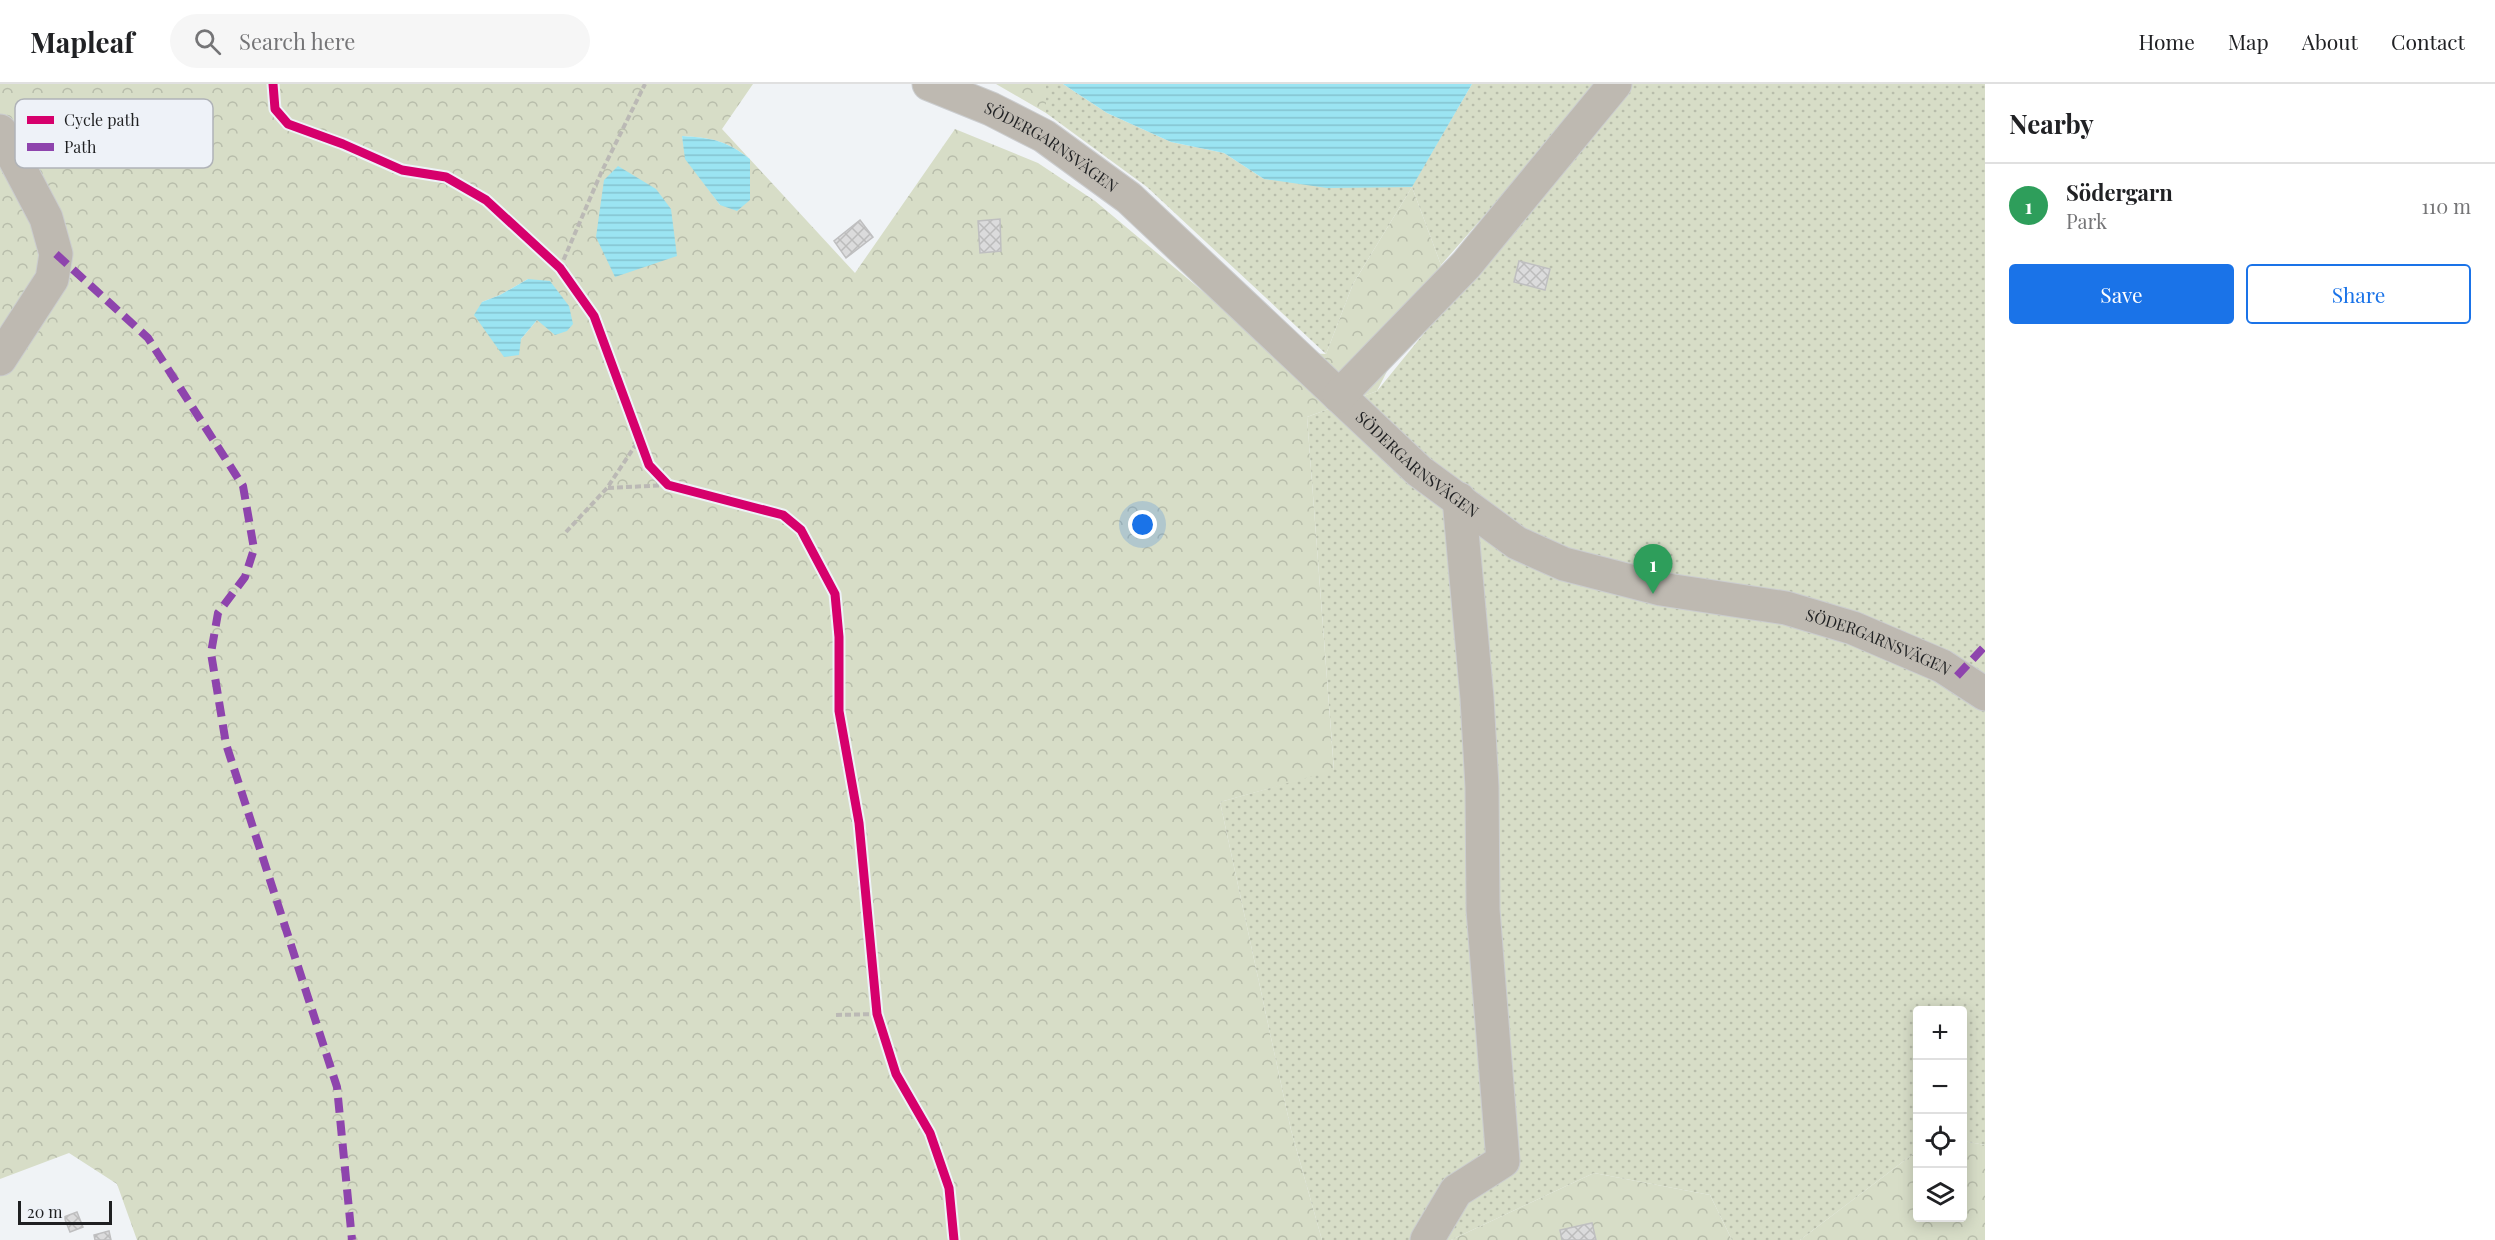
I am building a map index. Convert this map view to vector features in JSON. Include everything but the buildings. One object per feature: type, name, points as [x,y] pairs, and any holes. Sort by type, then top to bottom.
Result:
[{"type":"lane","name":"SÖDERGARNSVÄGEN","points":[[929,84],[991,109],[1044,136],[1129,198],[1419,471],[1517,543],[1564,564],[1661,589],[1786,608],[1853,628],[1942,666],[1985,694]]},
{"type":"lane","points":[[1339,396],[1466,265],[1615,84]]},
{"type":"lane","points":[[0,131],[15,159]]},
{"type":"lane","points":[[0,359],[52,279],[56,254],[46,218],[20,168]]},
{"type":"lane","points":[[1426,1240],[1456,1191],[1503,1161],[1483,910],[1482,787],[1477,698],[1459,499]]},
{"type":"path","points":[[560,268],[601,172],[645,84]]},
{"type":"path","points":[[551,261],[567,278]]},
{"type":"path","points":[[566,532],[608,488],[641,444],[635,429]]},
{"type":"path","points":[[608,488],[664,481],[679,488]]},
{"type":"path","points":[[876,1002],[880,1024]]},
{"type":"path","points":[[836,1015],[877,1014]]},
{"type":"green space","points":[[0,84],[753,84],[722,129],[749,158],[718,141],[682,136],[686,159],[720,205],[750,159],[855,273],[955,129],[1038,163],[1095,201],[1274,351],[1326,354],[1353,284],[1412,187],[1441,265],[1377,391],[1307,417],[1334,771],[1220,802],[1291,1130],[1322,1240],[137,1240],[117,1184],[69,1153],[0,1179]],"holes":[[[528,279],[537,320],[521,339],[482,302]]]},
{"type":"green space","points":[[996,84],[1046,84],[1046,113]]},
{"type":"green space","points":[[1046,84],[1063,84],[1107,113],[1171,142],[1224,153],[1264,179],[1412,186],[1472,84],[1600,84],[1441,265],[1412,187],[1353,284],[1326,354],[1147,187],[1046,113]]},
{"type":"green space","points":[[1627,84],[1985,84],[1985,1145],[1967,1142],[1967,1006],[1913,1006],[1913,1154],[1800,1240],[1732,1240],[1710,1195],[1594,1173],[1451,1240],[1322,1240],[1291,1130],[1220,802],[1334,770],[1307,417],[1377,391]]},
{"type":"green space","points":[[1967,1142],[1985,1145],[1985,1240],[1800,1240],[1913,1154],[1913,1222],[1967,1222]]},
{"type":"green space","points":[[1594,1173],[1710,1195],[1732,1240],[1451,1240]]},
{"type":"water","points":[[1063,84],[1472,84],[1412,187],[1327,188],[1264,179],[1224,153],[1171,142],[1107,113]]},
{"type":"water","points":[[682,136],[718,141],[750,159],[750,200],[737,211],[720,205],[685,159]]},
{"type":"water","points":[[618,166],[656,189],[671,209],[677,256],[615,277],[596,237],[604,180]]},
{"type":"water","points":[[528,279],[550,281],[569,306],[573,324],[567,331],[555,335],[537,320],[521,339],[519,355],[504,357],[474,315],[482,302]]},
{"type":"marked path","points":[[56,254],[148,338],[243,486],[254,549],[245,577],[218,613],[211,653],[226,744],[337,1087],[352,1240]]},
{"type":"marked path","points":[[1957,676],[1985,646]]},
{"type":"cycle path","points":[[273,84],[275,109],[288,124],[343,144],[402,170],[446,177],[486,200],[560,268],[594,316],[649,465],[668,485],[783,515],[801,530],[835,594],[839,637],[839,711],[859,823],[877,1014],[896,1074],[930,1133],[949,1188],[954,1240]]},
{"type":"place","name":"Södergarn","points":[[1653,594]]}]
